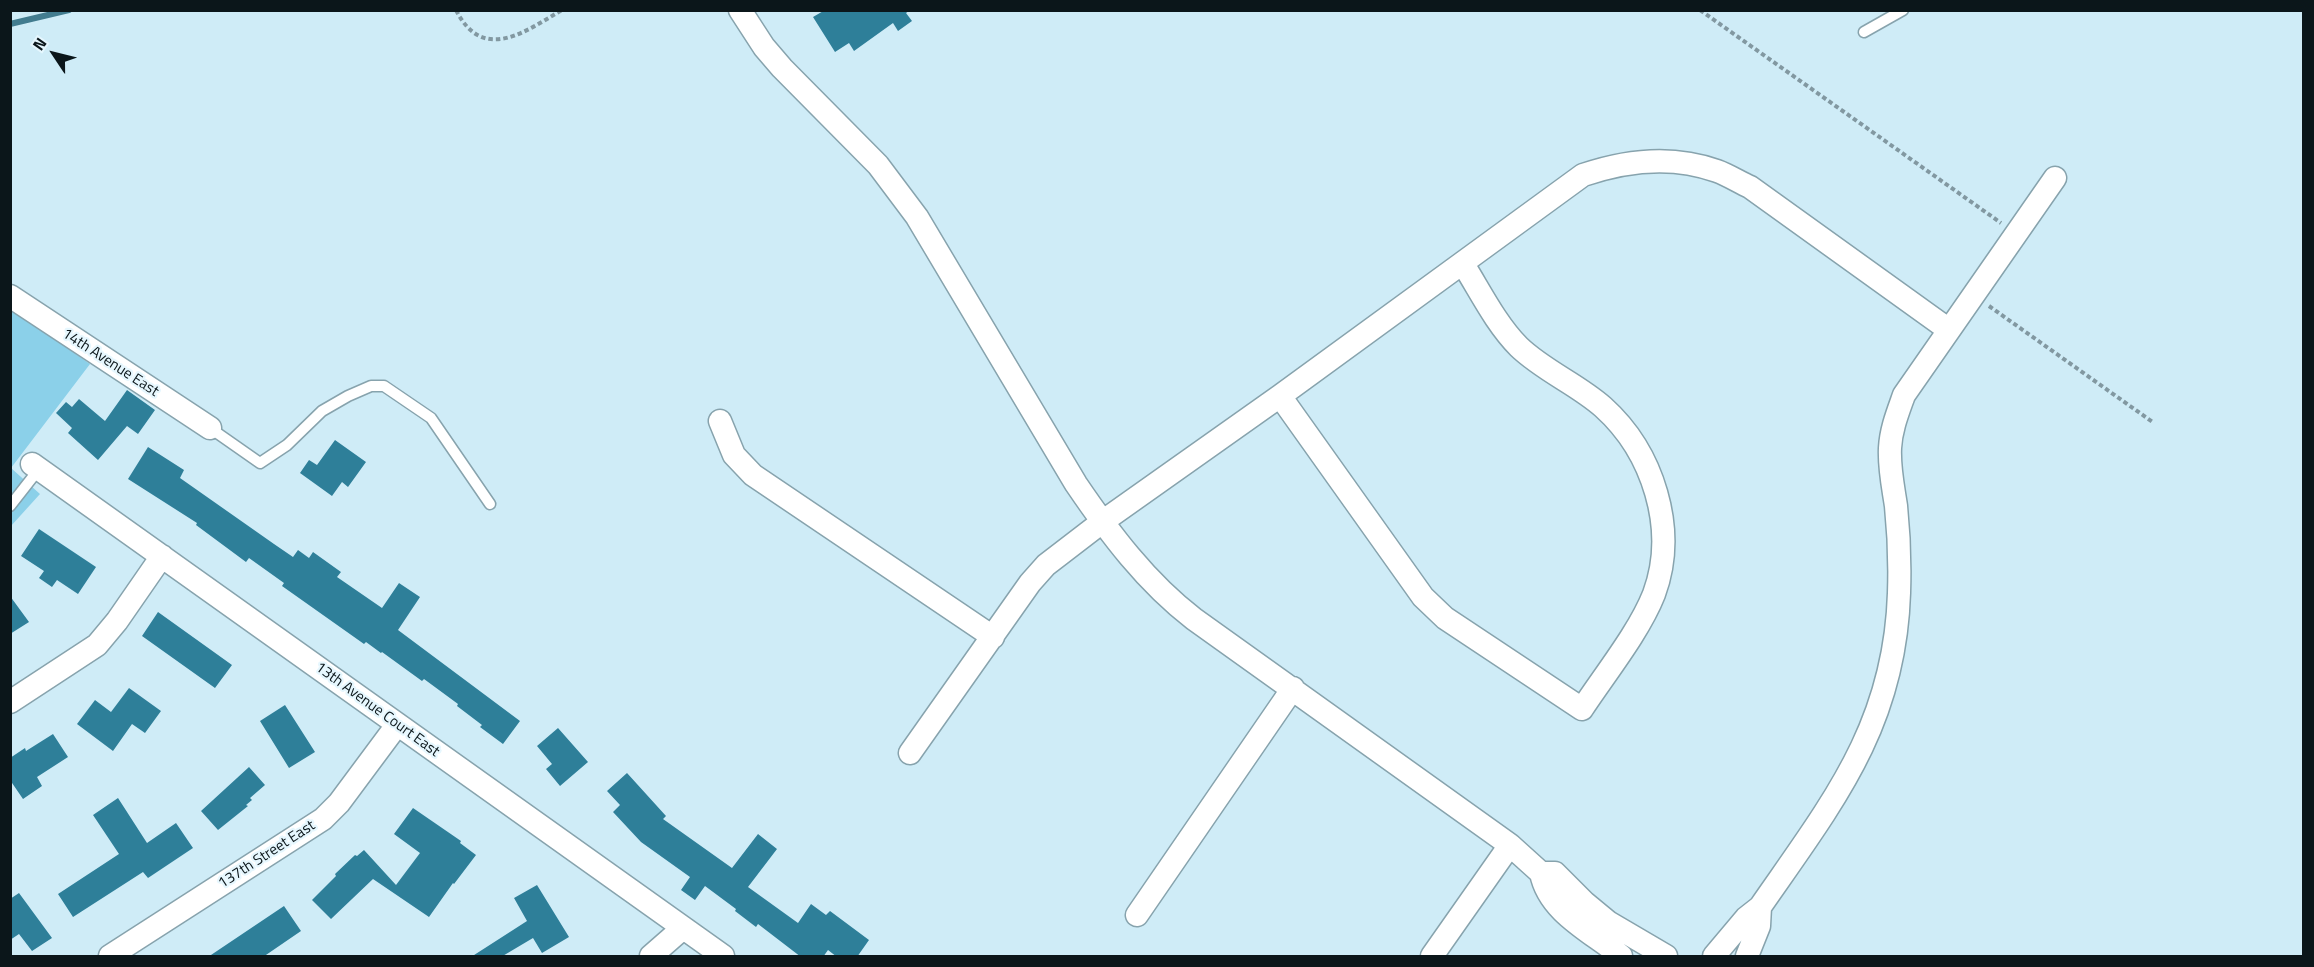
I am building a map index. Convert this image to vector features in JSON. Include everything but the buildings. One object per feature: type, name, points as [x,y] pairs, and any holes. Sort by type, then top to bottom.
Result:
[{"type":"street","points":[[746,13],[764,47],[782,68],[859,143],[898,190],[917,217],[1076,484],[1102,522],[1148,578],[1173,603],[1510,845],[1541,873],[1543,886],[1570,919],[1621,957]]},
{"type":"street","points":[[910,753],[1030,583],[1046,565],[1102,522],[1280,396],[1583,175],[1607,166],[1666,160],[1719,171],[1750,187],[1949,330]]},
{"type":"street","points":[[1714,957],[1746,918],[1760,907],[1846,780],[1872,728],[1892,660],[1899,592],[1900,551],[1890,471],[1890,445],[1894,424],[1904,395],[2055,178]]},
{"type":"street","points":[[1280,396],[1423,597],[1445,618],[1582,709],[1640,621],[1654,593],[1664,543],[1655,487],[1646,464],[1619,423],[1602,406],[1535,362],[1516,344],[1462,264]]},
{"type":"street","name":"14th Avenue East","points":[[10,296],[210,428]]},
{"type":"street","points":[[720,421],[734,455],[753,475],[993,637]]},
{"type":"street","name":"13th Avenue Court East","points":[[35,466],[723,957]]},
{"type":"street","points":[[10,702],[97,645],[117,621],[162,556]]},
{"type":"street","points":[[1137,915],[1293,688]]},
{"type":"street","name":"137th Street East","points":[[110,957],[324,819],[339,803],[397,725]]},
{"type":"street","points":[[1432,957],[1510,845]]},
{"type":"street","points":[[1541,873],[1555,873],[1608,922],[1666,957]]},
{"type":"street","points":[[1747,957],[1759,926],[1760,907]]},
{"type":"street","points":[[651,957],[683,928]]},
{"type":"lane","points":[[1864,33],[1903,10]]},
{"type":"lane","points":[[210,428],[260,464],[287,445],[322,411],[371,386],[384,386],[431,418],[490,504]]},
{"type":"lane","points":[[10,506],[35,466]]},
{"type":"path","points":[[456,10],[461,21],[470,31],[481,38],[494,40],[517,35],[562,10]]},
{"type":"path","points":[[1700,10],[2016,234]]},
{"type":"path","points":[[1974,295],[2154,423]]},
{"type":"shaded area","points":[[11,308],[90,364],[11,468]]},
{"type":"shaded area","points":[[11,468],[40,494],[11,526]]},
{"type":"waterway","points":[[10,24],[69,10]]}]
